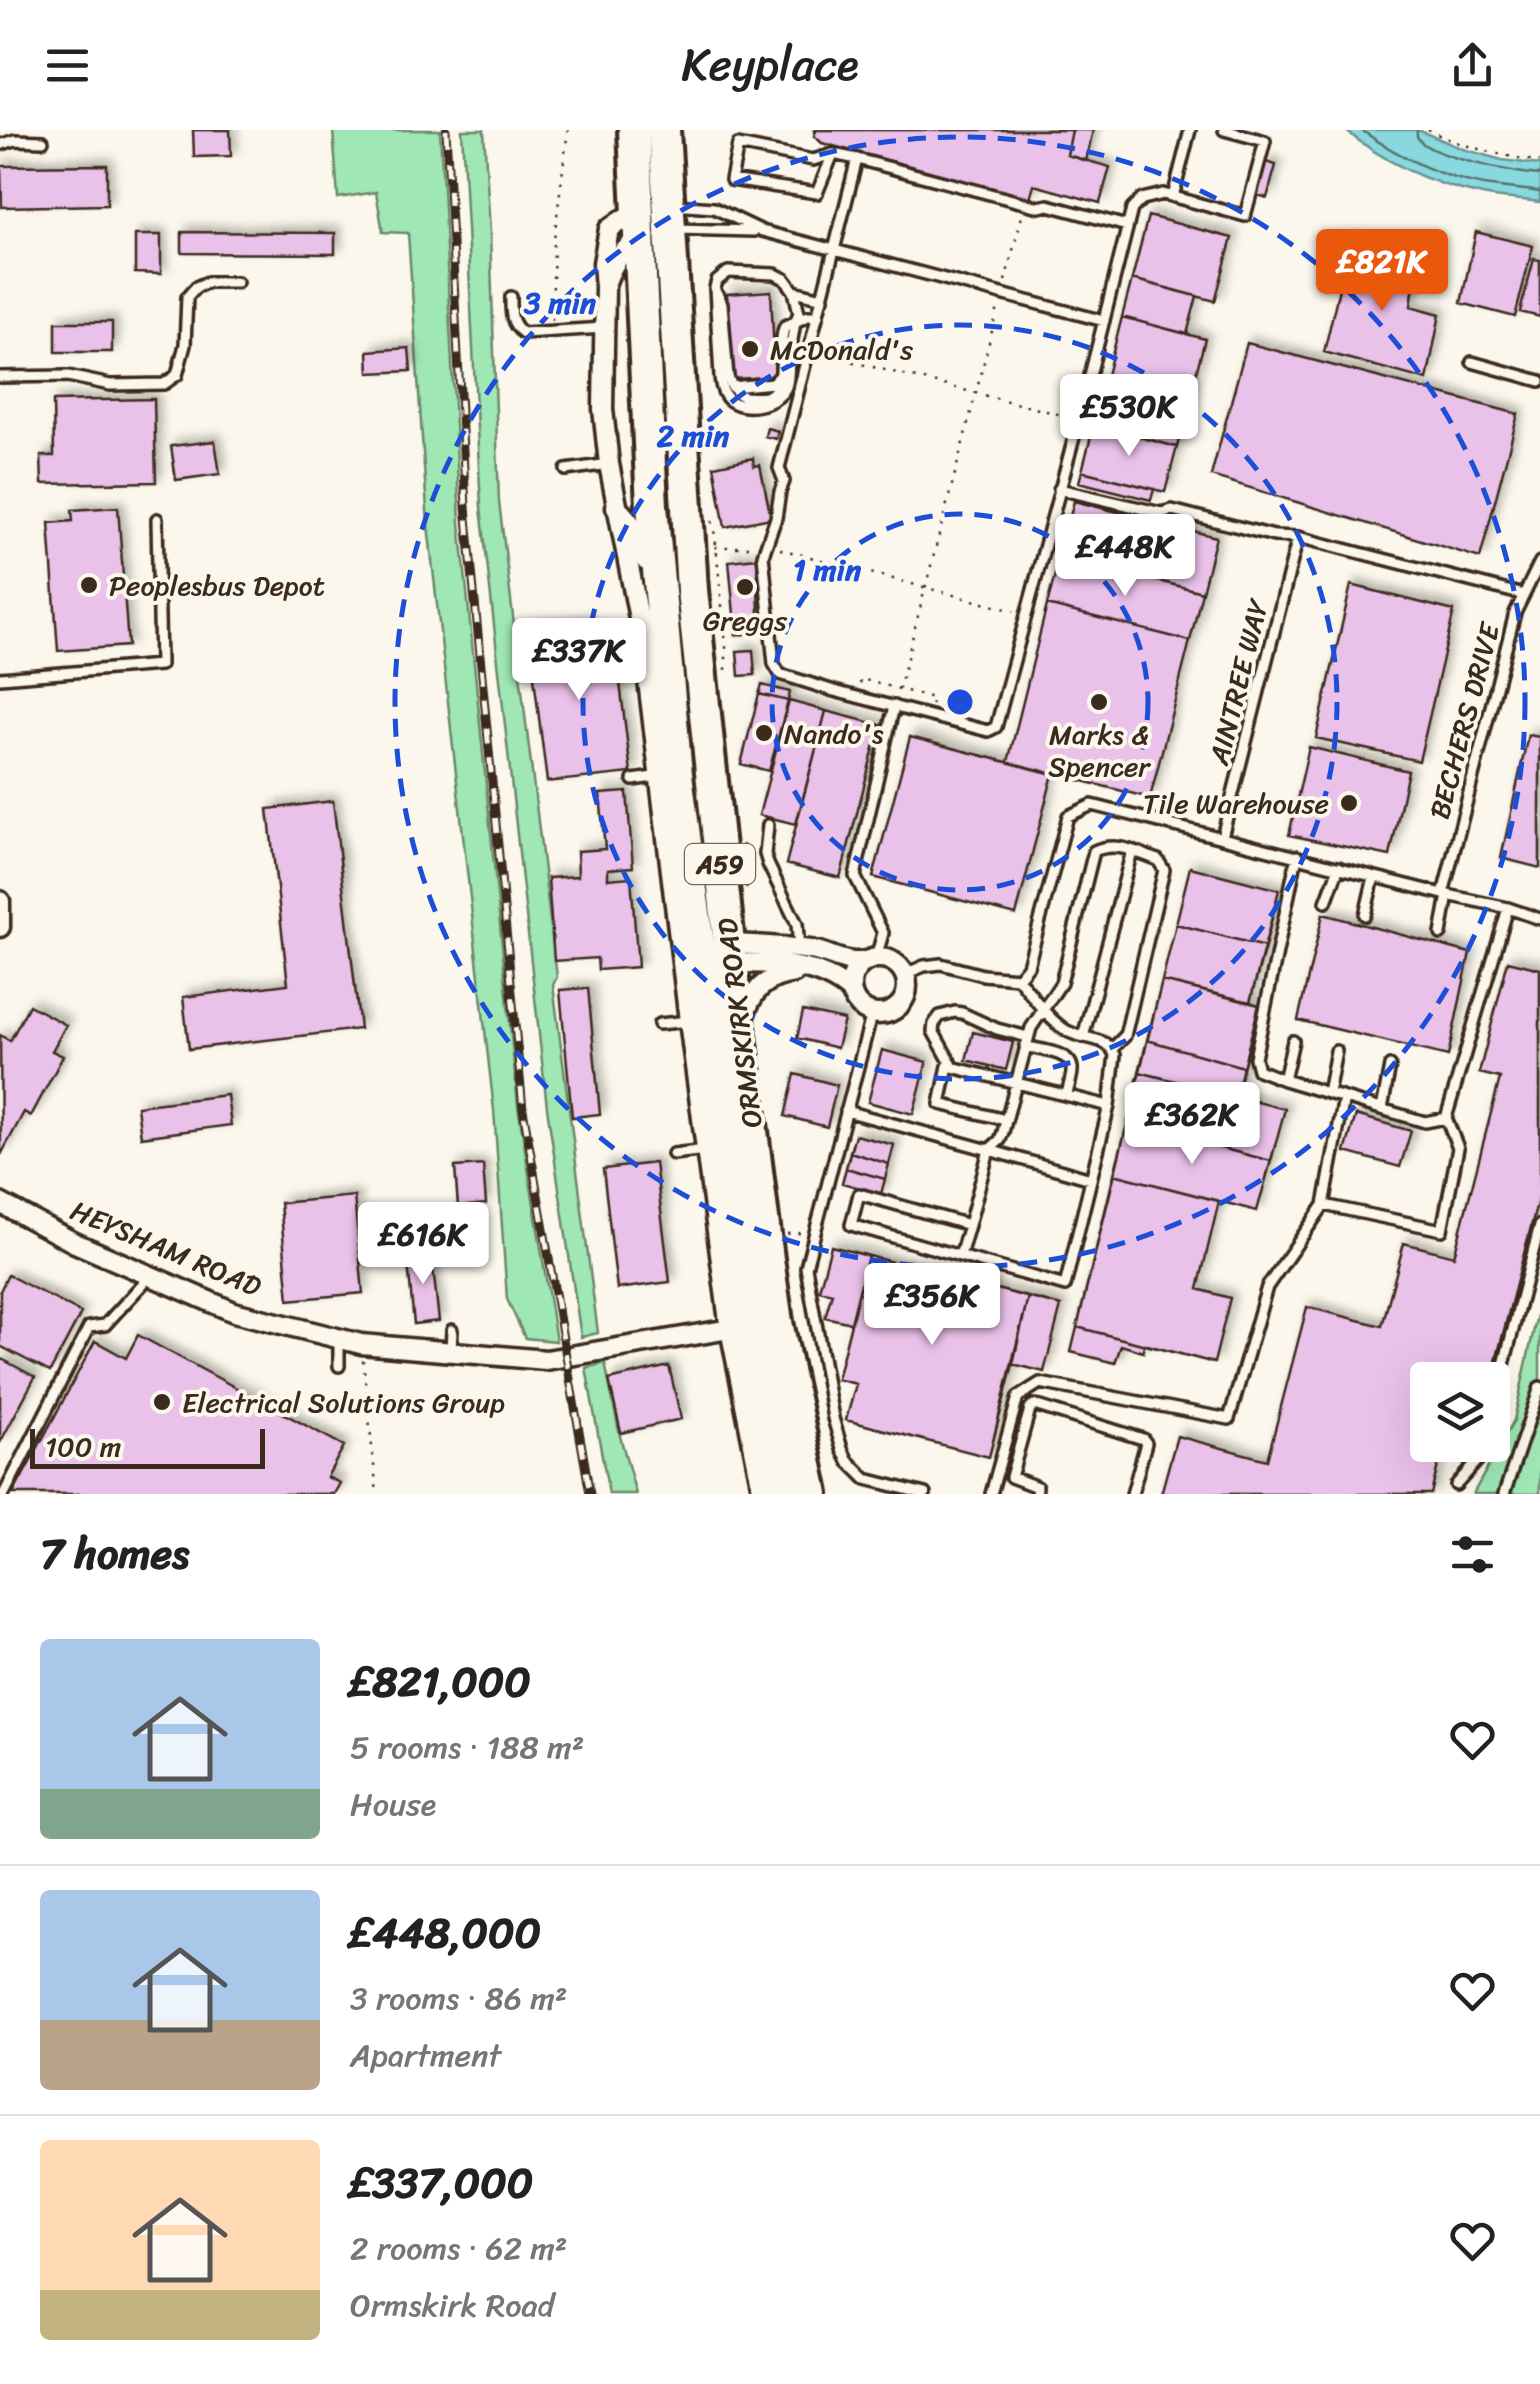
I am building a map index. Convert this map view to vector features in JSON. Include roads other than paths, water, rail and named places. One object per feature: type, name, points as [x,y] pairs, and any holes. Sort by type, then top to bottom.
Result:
[{"type":"highway","name":"ORMSKIRK ROAD","points":[[634,130],[653,222],[692,590],[721,957],[737,1241],[784,1494]]},
{"type":"highway","name":"ORMSKIRK ROAD","points":[[664,130],[653,222],[644,381],[677,774],[739,1031],[777,1322],[813,1494]]},
{"type":"street","name":"ORMSKIRK ROAD","points":[[649,130],[653,222]]},
{"type":"street","points":[[653,222],[622,220],[609,229],[602,264],[604,410],[616,507],[643,639],[730,1329],[762,1494]]},
{"type":"street","points":[[616,507],[632,522],[640,538],[668,674]]},
{"type":"street","points":[[0,901],[0,927]]},
{"type":"street","points":[[799,949],[831,954],[850,963],[893,962],[905,974],[907,992],[890,1012],[872,1014],[859,1006],[838,980],[819,971],[721,957],[799,949]]},
{"type":"street","points":[[852,993],[854,975],[871,960]]},
{"type":"street","points":[[739,1031],[750,999],[768,980],[788,973],[819,971]]},
{"type":"street","name":"HEYSHAM ROAD","points":[[0,1203],[75,1242],[234,1312],[361,1344],[546,1360],[730,1329]]},
{"type":"lane","points":[[1173,196],[1190,130]]},
{"type":"lane","points":[[857,159],[779,468],[784,481],[764,550],[774,664],[784,677],[988,731],[997,724],[1132,209],[1142,198],[1156,194],[1245,216],[1264,141],[1224,130]]},
{"type":"lane","points":[[0,144],[14,140],[43,141]]},
{"type":"lane","points":[[833,154],[817,194],[730,180],[738,145],[813,160],[833,154],[1127,226]]},
{"type":"lane","points":[[653,222],[714,208],[762,231],[1104,321]]},
{"type":"lane","points":[[653,222],[762,231]]},
{"type":"lane","points":[[740,271],[774,274],[786,280],[794,291],[799,312],[787,384],[781,394],[766,404],[736,404],[722,391],[715,288],[728,272],[740,271]]},
{"type":"lane","points":[[0,377],[68,376],[110,385],[164,384],[177,374],[185,344],[187,296],[196,286],[208,282],[237,282]]},
{"type":"lane","points":[[715,288],[722,304],[732,387],[773,383],[781,375],[781,334],[785,326],[818,316]]},
{"type":"lane","points":[[794,291],[822,298]]},
{"type":"lane","points":[[511,297],[511,318],[523,333],[604,328]]},
{"type":"lane","points":[[1472,362],[1540,381]]},
{"type":"lane","points":[[566,470],[609,464]]},
{"type":"lane","points":[[1059,489],[1161,512],[1172,510],[1274,536],[1298,537],[1524,595]]},
{"type":"lane","points":[[0,678],[160,665],[156,518]]},
{"type":"lane","name":"AINTREE WAY","points":[[1222,838],[1298,537]]},
{"type":"lane","name":"BECHERS DRIVE","points":[[1441,934],[1446,895],[1516,613],[1540,562]]},
{"type":"lane","points":[[871,960],[883,932],[855,876],[894,706]]},
{"type":"lane","points":[[632,780],[660,776]]},
{"type":"lane","points":[[1018,978],[1028,966],[1068,816],[1092,805],[1508,908],[1540,920]]},
{"type":"lane","points":[[768,825],[765,854],[797,924],[799,949]]},
{"type":"lane","points":[[960,1256],[990,1150],[1000,1140],[1026,1042],[1043,1007],[1061,983],[1094,852],[1106,846],[1158,860],[1164,870],[1125,1036],[1113,1048]]},
{"type":"lane","points":[[1083,1037],[1132,851]]},
{"type":"lane","points":[[1296,856],[1255,1058],[1258,1070],[1425,1122],[1446,1118]]},
{"type":"lane","points":[[1326,902],[1339,868]]},
{"type":"lane","points":[[1364,915],[1374,876]]},
{"type":"lane","points":[[1324,1205],[1442,1230],[1458,1148],[1446,1118],[1508,908]]},
{"type":"lane","points":[[905,974],[941,964],[1018,978],[1066,1030],[1113,1048],[1115,1063],[1108,1106],[1065,1286],[851,1225],[859,1194],[968,1225]]},
{"type":"lane","points":[[953,1067],[934,1024],[940,1016],[955,1012],[1070,1061],[1067,1095]]},
{"type":"lane","points":[[872,1014],[806,1267],[842,1449],[866,1479],[925,1494]]},
{"type":"lane","points":[[659,1024],[689,1021]]},
{"type":"lane","points":[[1284,1080],[1293,1040]]},
{"type":"lane","points":[[1328,1093],[1336,1051]]},
{"type":"lane","points":[[1006,1120],[940,1104],[948,1066],[1108,1106]]},
{"type":"lane","points":[[1382,1109],[1390,1066]]},
{"type":"lane","points":[[991,1494],[1018,1397],[1040,1383],[1230,1419],[1267,1287],[1324,1205],[1344,1098]]},
{"type":"lane","points":[[846,1111],[1091,1178]]},
{"type":"lane","points":[[672,1154],[706,1150]]},
{"type":"lane","points":[[1505,1362],[1540,1225]]},
{"type":"lane","points":[[4,1494],[89,1327],[105,1324],[150,1276]]},
{"type":"lane","points":[[451,1350],[452,1330]]},
{"type":"lane","points":[[339,1338],[339,1366]]},
{"type":"lane","points":[[1504,1494],[1540,1387]]},
{"type":"lane","points":[[1036,1494],[1037,1487],[1012,1477],[1034,1405],[1143,1439],[1146,1443],[1132,1494]]},
{"type":"lane","points":[[1456,1485],[1476,1462]]},
{"type":"water","points":[[1345,130],[1418,130],[1463,149],[1540,165],[1540,202],[1486,196],[1442,184],[1407,170]]},
{"type":"railway","points":[[446,130],[466,507],[523,1109],[590,1494]]},
{"type":"place","name":"McDonald's","points":[[750,349]]},
{"type":"place","name":"Peoplesbus Depot","points":[[89,585]]},
{"type":"place","name":"Greggs","points":[[745,587]]},
{"type":"place","name":"Marks & Spencer","points":[[1099,702]]},
{"type":"place","name":"Nando's","points":[[764,733]]},
{"type":"place","name":"Tile Warehouse","points":[[1349,803]]},
{"type":"place","name":"Electrical Solutions Group","points":[[162,1402]]}]
